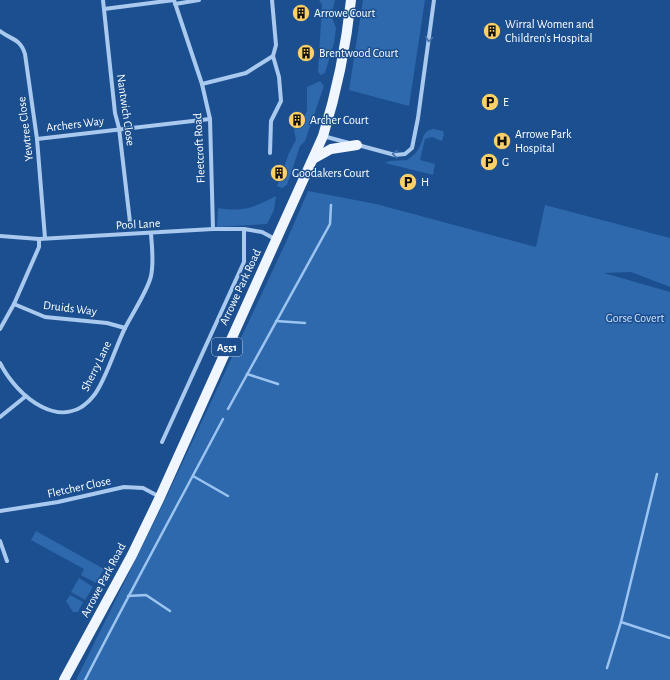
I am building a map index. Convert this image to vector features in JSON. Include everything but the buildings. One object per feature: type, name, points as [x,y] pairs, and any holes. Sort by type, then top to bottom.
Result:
[{"type":"main road","name":"Arrowe Park Road","points":[[64,680],[132,555],[160,497],[323,136],[335,99],[343,63],[351,0]]},
{"type":"main road","points":[[313,159],[331,150],[357,145]]},
{"type":"street","name":"Nantwich Close","points":[[103,0],[115,113],[119,128],[130,222]]},
{"type":"street","points":[[104,8],[199,0]]},
{"type":"street","points":[[270,154],[271,121],[280,101],[279,77],[273,56],[276,45],[272,0]]},
{"type":"street","points":[[323,136],[395,155],[405,154],[412,148],[418,118],[434,0]]},
{"type":"street","name":"Fleetcroft Road","points":[[174,1],[202,84],[210,118],[213,229]]},
{"type":"street","name":"Yewtree Close","points":[[0,31],[13,37],[23,46],[37,139],[45,238]]},
{"type":"street","points":[[202,84],[246,73],[273,56]]},
{"type":"street","name":"Archers Way","points":[[37,139],[210,118]]},
{"type":"street","name":"Pool Lane","points":[[0,236],[39,239],[151,234],[213,229],[244,229],[262,232],[276,239]]},
{"type":"street","name":"Arrowe Park Road","points":[[162,442],[244,262],[244,229]]},
{"type":"street","name":"Sherry Lane","points":[[0,363],[6,375],[26,396],[40,406],[58,413],[78,410],[87,403],[96,393],[125,328],[151,278],[153,267],[151,234]]},
{"type":"street","points":[[0,329],[14,304],[39,247],[39,239]]},
{"type":"street","name":"Druids Way","points":[[14,304],[45,317],[107,323],[125,328]]},
{"type":"street","points":[[0,417],[26,396]]},
{"type":"street","name":"Fletcher Close","points":[[0,512],[58,502],[124,487],[143,488],[160,497]]},
{"type":"street","points":[[0,541],[7,561]]},
{"type":"green space","points":[[319,0],[335,0],[331,15],[336,28],[334,43],[325,73],[321,75],[318,72],[322,5]]},
{"type":"green space","points":[[363,0],[425,0],[409,106],[349,90]]},
{"type":"green space","points":[[320,81],[324,86],[305,141],[300,146],[287,185],[282,188],[277,186],[289,153],[296,140],[294,129],[301,124],[307,111],[307,87]]},
{"type":"green space","points":[[434,129],[443,131],[444,134],[442,141],[432,137],[425,139],[420,160],[435,164],[433,175],[385,163],[390,161],[407,160],[418,150],[425,133]]},
{"type":"green space","name":"Gorse Covert","points":[[308,191],[376,204],[536,247],[545,205],[670,238],[670,287],[631,272],[604,273],[670,292],[670,680],[76,680],[165,500],[286,242]]},
{"type":"green space","points":[[276,196],[274,210],[267,224],[217,227],[218,208],[235,210],[248,208],[261,204]]},
{"type":"green space","points":[[36,531],[104,569],[96,583],[81,575],[84,569],[31,540]]},
{"type":"green space","points":[[79,578],[93,587],[85,600],[71,592]]},
{"type":"green space","points":[[70,595],[83,602],[78,612],[73,612],[66,601]]},
{"type":"waterway","points":[[228,409],[330,224],[331,205]]},
{"type":"waterway","points":[[276,321],[305,323]]},
{"type":"waterway","points":[[247,374],[278,384]]},
{"type":"waterway","points":[[85,680],[223,419]]},
{"type":"waterway","points":[[657,474],[621,622],[670,638]]},
{"type":"waterway","points":[[193,476],[228,496]]},
{"type":"waterway","points":[[128,596],[146,595],[170,611]]},
{"type":"waterway","points":[[607,668],[621,622]]},
{"type":"place","name":"Arrowe Court","points":[[301,13]]},
{"type":"place","name":"Wirral Women and Children's Hospital","points":[[492,31]]},
{"type":"place","name":"Brentwood Court","points":[[306,53]]},
{"type":"place","name":"E","points":[[490,102]]},
{"type":"place","name":"Archer Court","points":[[297,120]]},
{"type":"place","name":"Arrowe Park Hospital","points":[[502,141]]},
{"type":"place","name":"G","points":[[489,162]]},
{"type":"place","name":"Goodakers Court","points":[[279,173]]},
{"type":"place","name":"H","points":[[408,182]]}]
